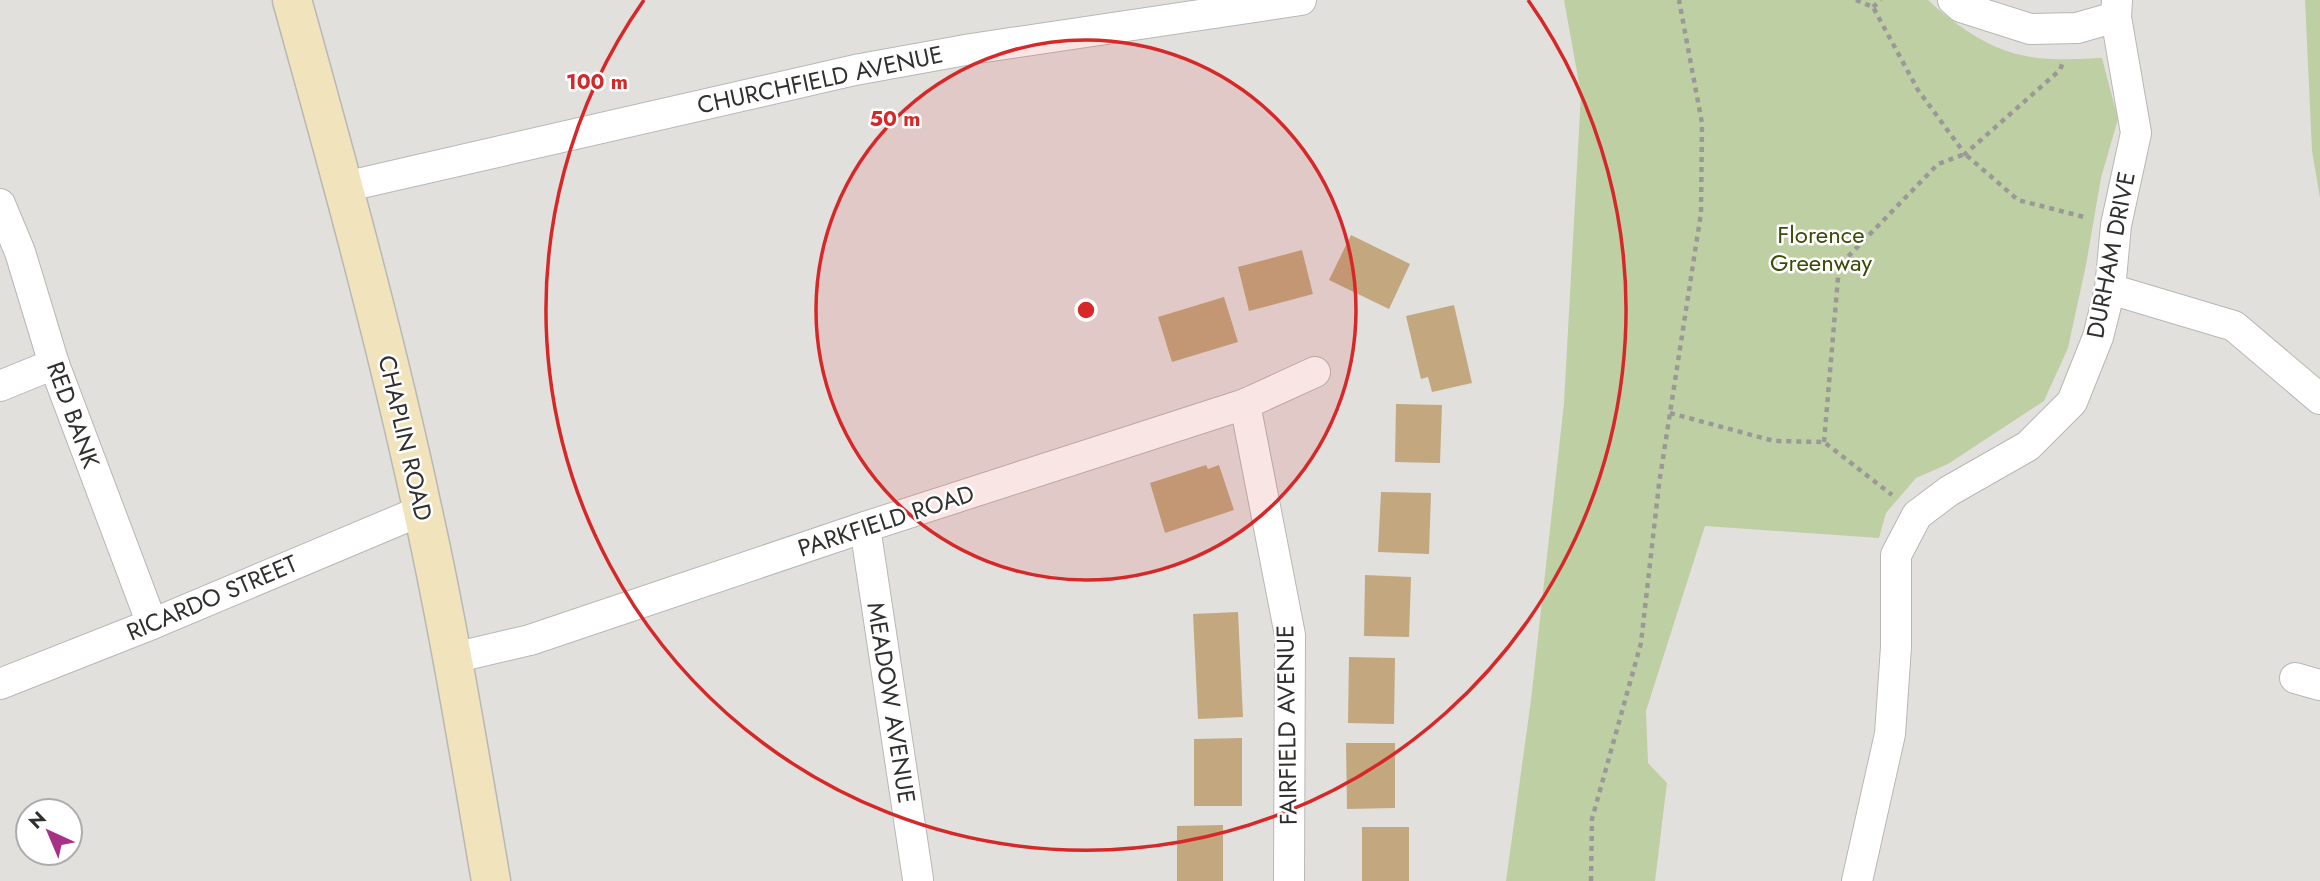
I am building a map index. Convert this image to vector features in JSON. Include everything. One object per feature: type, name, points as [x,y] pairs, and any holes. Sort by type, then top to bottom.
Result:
[{"type":"street","name":"CHAPLIN ROAD","points":[[292,0],[344,187],[423,510],[453,658],[491,881]]},
{"type":"street","name":"CHURCHFIELD AVENUE","points":[[344,187],[855,70],[971,49],[1301,0]]},
{"type":"street","points":[[1953,0],[1961,7],[2030,29],[2077,28],[2116,8]]},
{"type":"street","name":"DURHAM DRIVE","points":[[1857,881],[1890,734],[1896,647],[1896,555],[1917,515],[1949,491],[2028,446],[2072,402],[2098,337],[2110,289],[2116,225],[2136,133],[2116,8]]},
{"type":"street","name":"RED BANK","points":[[0,204],[20,251],[54,364],[152,624]]},
{"type":"street","points":[[2110,289],[2234,326],[2320,399]]},
{"type":"street","points":[[0,386],[54,364]]},
{"type":"street","name":"PARKFIELD ROAD","points":[[453,658],[530,640],[865,527],[1245,404],[1315,372]]},
{"type":"street","name":"FAIRFIELD AVENUE","points":[[1245,404],[1290,635],[1289,881]]},
{"type":"street","name":"RICARDO STREET","points":[[0,684],[152,624],[423,510]]},
{"type":"street","name":"MEADOW AVENUE","points":[[865,527],[918,879]]},
{"type":"path","points":[[1591,881],[1592,819],[1640,643],[1659,484],[1701,200],[1702,123],[1679,0]]},
{"type":"path","points":[[1856,0],[1873,7],[1918,90],[1965,154],[2018,200],[2116,225]]},
{"type":"path","points":[[1873,7],[1881,0]]},
{"type":"path","points":[[1824,442],[1839,265],[1938,164],[1965,154],[2060,70],[2077,28]]},
{"type":"path","points":[[1670,414],[1774,441],[1824,442],[1917,515]]},
{"type":"green space","name":"Florence Greenway","points":[[1564,0],[1928,0],[1971,34],[2008,52],[2040,58],[2102,58],[2118,119],[2101,178],[2068,348],[2044,401],[1948,464],[1916,478],[1886,513],[1879,538],[1705,526],[1646,711],[1648,763],[1667,783],[1655,881],[1506,881],[1531,700],[1564,403],[1581,94]]},
{"type":"green space","points":[[2305,0],[2320,0],[2320,198],[2312,151]]},
{"type":"building","points":[[1351,235],[1410,264],[1389,309],[1329,280]]},
{"type":"building","points":[[1302,250],[1313,294],[1249,311],[1238,267]]},
{"type":"building","points":[[1224,297],[1238,342],[1172,362],[1158,317]]},
{"type":"building","points":[[1454,305],[1472,383],[1432,392],[1428,377],[1421,379],[1406,316]]},
{"type":"building","points":[[1396,404],[1442,405],[1440,463],[1395,462]]},
{"type":"building","points":[[1206,465],[1208,469],[1219,465],[1234,510],[1165,533],[1150,483]]},
{"type":"building","points":[[1381,492],[1431,493],[1429,554],[1378,552]]},
{"type":"building","points":[[1365,575],[1411,577],[1409,637],[1364,636]]},
{"type":"building","points":[[1238,612],[1243,717],[1198,719],[1193,614]]},
{"type":"building","points":[[1349,657],[1395,658],[1394,724],[1348,723]]},
{"type":"building","points":[[1242,738],[1242,806],[1194,806],[1194,739]]},
{"type":"building","points":[[1346,743],[1395,743],[1395,808],[1347,809]]},
{"type":"building","points":[[1223,825],[1223,881],[1177,881],[1177,826]]},
{"type":"building","points":[[1362,827],[1409,827],[1409,881],[1362,881]]}]
